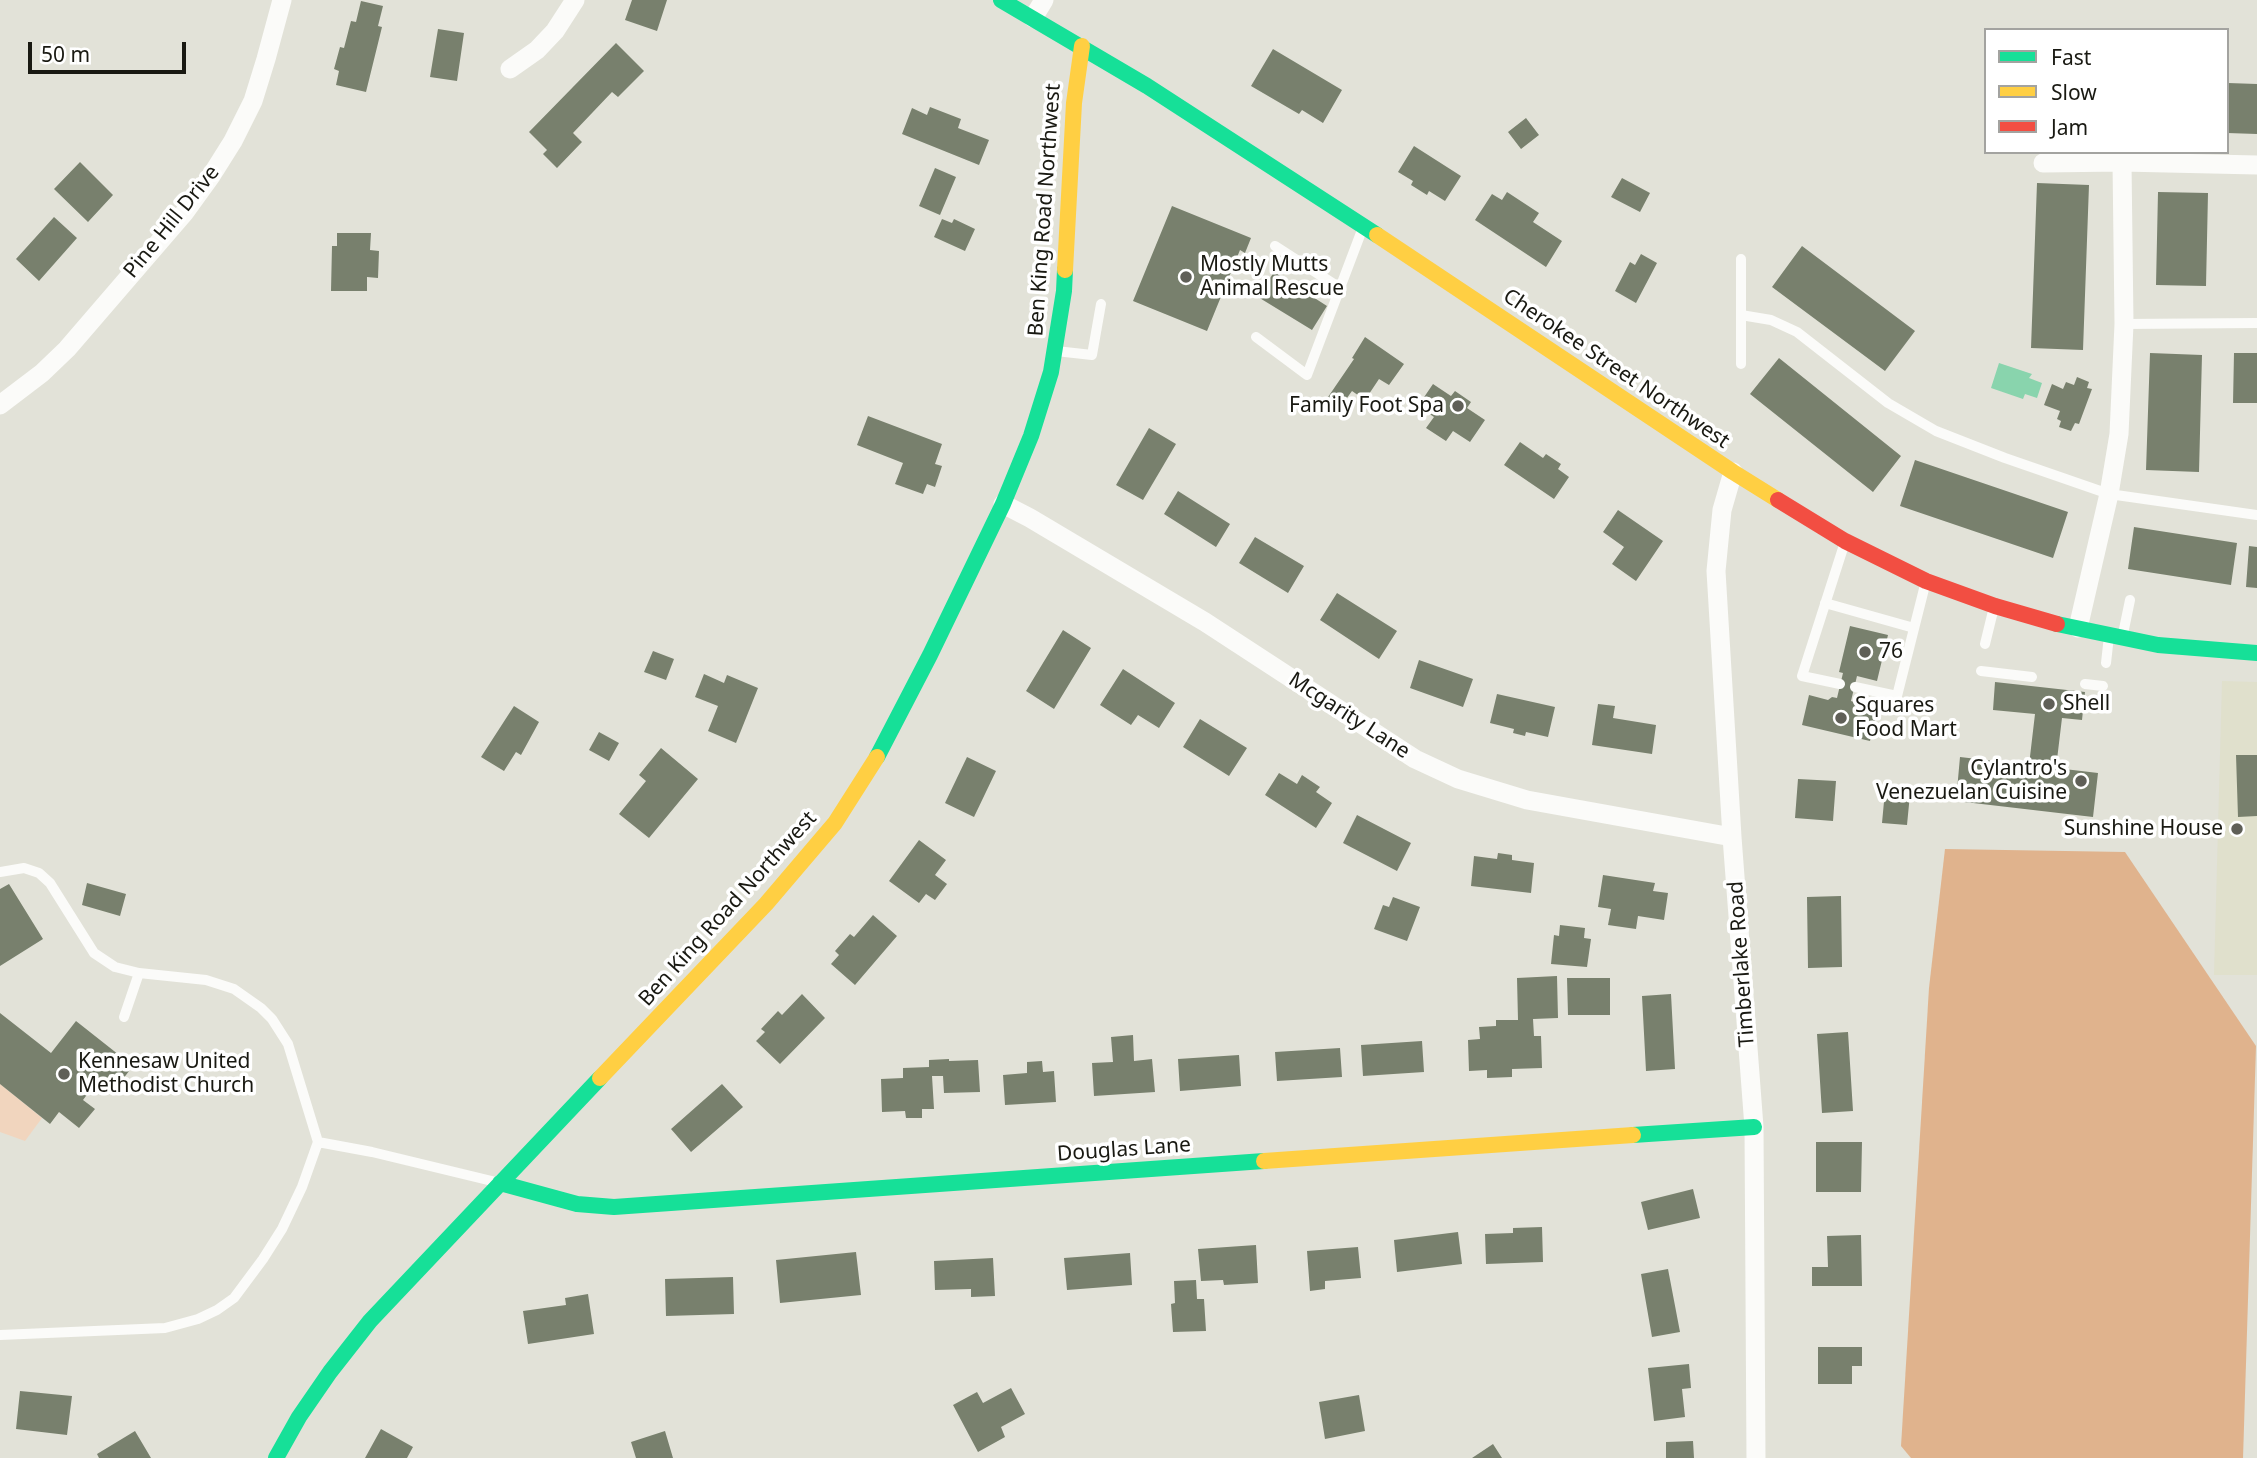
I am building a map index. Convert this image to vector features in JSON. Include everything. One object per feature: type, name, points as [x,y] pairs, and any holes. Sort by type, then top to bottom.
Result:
[{"type":"street","name":"Pine Hill Drive","points":[[0,405],[42,373],[67,349],[185,212],[211,176],[253,101],[282,0]]},
{"type":"street","points":[[510,69],[537,50],[555,31],[575,0]]},
{"type":"street","name":"Cherokee Street Northwest","points":[[1001,0],[1082,47],[1363,226],[1733,472],[1845,541],[1926,581],[1995,606],[2158,645],[2257,653]]},
{"type":"street","points":[[1033,18],[1044,0]]},
{"type":"street","name":"Ben King Road Northwest","points":[[276,1458],[299,1417],[370,1321],[766,904],[835,823],[882,749],[1003,504],[1031,436],[1055,351],[1065,291],[1074,103],[1082,47]]},
{"type":"street","points":[[2078,628],[2109,494],[2119,434],[2124,324],[2122,162]]},
{"type":"street","points":[[2043,163],[2257,165]]},
{"type":"street","name":"Timberlake Road","points":[[1733,472],[1722,510],[1716,571],[1732,837],[1754,1127],[1756,1458]]},
{"type":"street","name":"Mcgarity Lane","points":[[1003,504],[1205,622],[1415,759],[1458,779],[1527,800],[1732,837]]},
{"type":"street","name":"Douglas Lane","points":[[500,1183],[577,1204],[614,1207],[1754,1127]]},
{"type":"lane","points":[[1256,337],[1307,375],[1363,226]]},
{"type":"lane","points":[[1275,246],[1340,288]]},
{"type":"lane","points":[[1741,259],[1741,364]]},
{"type":"lane","points":[[1055,351],[1092,355],[1101,304]]},
{"type":"lane","points":[[1741,316],[1771,320],[1797,332],[1888,403],[1936,431],[2006,458],[2109,494],[2257,515]]},
{"type":"lane","points":[[2124,324],[2257,323]]},
{"type":"lane","points":[[1840,684],[1802,676],[1845,541]]},
{"type":"lane","points":[[1855,687],[1896,695],[1926,581]]},
{"type":"lane","points":[[2106,663],[2130,600]]},
{"type":"lane","points":[[1825,603],[1914,628]]},
{"type":"lane","points":[[1985,644],[1995,606]]},
{"type":"lane","points":[[1982,671],[2032,677]]},
{"type":"lane","points":[[2085,684],[2103,686]]},
{"type":"lane","points":[[0,872],[24,868],[39,873],[50,883],[93,953],[115,967],[138,973],[206,980],[234,989],[261,1008],[280,1030],[290,1051],[318,1142],[302,1187],[282,1229],[234,1298],[217,1310],[198,1319],[165,1328],[0,1335]]},
{"type":"lane","points":[[124,1017],[138,973]]},
{"type":"lane","points":[[318,1142],[372,1152],[500,1183]]},
{"type":"shaded area","points":[[1999,363],[2032,374],[2029,378],[2042,383],[2037,398],[2025,394],[2023,399],[1991,388]]},
{"type":"shaded area","name":"Sunshine House","points":[[2222,681],[2257,682],[2257,975],[2214,975]]},
{"type":"shaded area","points":[[1945,849],[2125,852],[2256,1046],[2243,1458],[1911,1458],[1901,1446],[1929,988]]},
{"type":"shaded area","points":[[0,1084],[42,1118],[25,1141],[0,1132]]},
{"type":"building","points":[[632,0],[667,0],[657,31],[625,20]]},
{"type":"building","points":[[361,1],[383,6],[378,26],[382,27],[366,92],[336,85],[339,71],[334,69],[340,47],[344,48],[351,21],[356,22]]},
{"type":"building","points":[[438,29],[464,33],[457,81],[430,77]]},
{"type":"building","points":[[616,43],[644,71],[618,97],[612,92],[573,133],[582,142],[557,168],[543,154],[547,150],[529,132]]},
{"type":"building","points":[[1273,49],[1342,90],[1323,123],[1302,110],[1299,114],[1251,86]]},
{"type":"building","points":[[2229,83],[2257,84],[2257,134],[2229,133]]},
{"type":"building","points":[[930,107],[961,119],[958,128],[989,140],[979,165],[902,134],[912,108],[927,115]]},
{"type":"building","points":[[1526,118],[1539,135],[1521,149],[1508,132]]},
{"type":"building","points":[[1414,146],[1461,176],[1445,201],[1429,191],[1427,195],[1411,185],[1413,181],[1398,172]]},
{"type":"building","points":[[80,162],[113,195],[88,222],[54,189]]},
{"type":"building","points":[[935,168],[956,177],[940,215],[919,206]]},
{"type":"building","points":[[1622,178],[1650,193],[1640,212],[1611,197]]},
{"type":"building","points":[[2037,183],[2089,185],[2083,350],[2031,348]]},
{"type":"building","points":[[1507,192],[1539,213],[1533,222],[1562,241],[1546,267],[1475,220],[1492,194],[1502,200]]},
{"type":"building","points":[[2158,192],[2208,193],[2206,286],[2156,285]]},
{"type":"building","name":"Mostly Mutts Animal Rescue","points":[[1172,206],[1251,238],[1245,253],[1240,250],[1207,331],[1133,301]]},
{"type":"building","points":[[54,217],[77,238],[39,281],[16,259]]},
{"type":"building","points":[[942,219],[952,223],[954,219],[975,229],[965,251],[934,237]]},
{"type":"building","points":[[337,233],[371,233],[370,250],[379,251],[378,278],[367,277],[367,291],[331,291],[332,246],[337,246]]},
{"type":"building","points":[[1802,246],[1915,331],[1885,371],[1772,287]]},
{"type":"building","points":[[1641,254],[1657,263],[1636,303],[1615,291],[1630,262],[1635,265]]},
{"type":"building","points":[[1274,272],[1327,306],[1312,330],[1258,297]]},
{"type":"building","points":[[1365,337],[1404,364],[1389,385],[1379,379],[1365,400],[1352,391],[1339,409],[1326,400],[1354,359],[1352,358]]},
{"type":"building","points":[[2150,353],[2202,355],[2199,472],[2146,470]]},
{"type":"building","points":[[2234,353],[2257,353],[2257,403],[2233,403]]},
{"type":"building","points":[[1779,358],[1901,456],[1873,492],[1750,394]]},
{"type":"building","points":[[2077,377],[2089,382],[2087,388],[2092,389],[2079,424],[2075,423],[2071,431],[2059,427],[2061,421],[2057,419],[2060,411],[2044,405],[2052,384],[2063,389],[2066,382],[2074,385]]},
{"type":"building","points":[[1433,384],[1451,396],[1455,391],[1471,402],[1467,408],[1485,420],[1470,442],[1453,431],[1446,441],[1426,428],[1434,417],[1418,406]]},
{"type":"building","points":[[868,416],[942,444],[935,464],[942,466],[935,487],[927,484],[923,494],[895,484],[903,463],[857,445]]},
{"type":"building","points":[[1149,428],[1176,444],[1143,500],[1116,485]]},
{"type":"building","points":[[1520,442],[1543,458],[1546,454],[1561,464],[1558,469],[1569,477],[1554,499],[1504,465]]},
{"type":"building","points":[[1915,460],[2068,512],[2053,558],[1900,506]]},
{"type":"building","points":[[1178,491],[1230,524],[1216,547],[1164,514]]},
{"type":"building","points":[[1618,510],[1663,541],[1636,581],[1612,564],[1624,547],[1603,532]]},
{"type":"building","points":[[2134,527],[2237,543],[2231,585],[2128,569]]},
{"type":"building","points":[[1255,537],[1304,566],[1288,593],[1239,563]]},
{"type":"building","points":[[2249,546],[2257,547],[2257,588],[2246,587]]},
{"type":"building","points":[[1337,593],[1397,631],[1379,659],[1320,620]]},
{"type":"building","points":[[1850,626],[1888,635],[1877,681],[1857,676],[1851,701],[1859,707],[1877,712],[1870,741],[1802,725],[1809,695],[1828,700],[1837,698],[1843,673],[1839,672]]},
{"type":"building","points":[[1063,630],[1091,648],[1054,709],[1026,691]]},
{"type":"building","points":[[653,651],[674,659],[666,680],[644,672]]},
{"type":"building","points":[[1419,660],[1473,679],[1463,707],[1410,688]]},
{"type":"building","points":[[1123,669],[1175,703],[1159,728],[1138,715],[1131,725],[1100,705]]},
{"type":"building","points":[[704,674],[724,683],[727,675],[758,688],[736,743],[708,731],[718,706],[695,697]]},
{"type":"building","points":[[1995,682],[2085,692],[2082,720],[2062,718],[2056,768],[2098,773],[2093,817],[1956,801],[1960,757],[2029,765],[2035,714],[1993,710]]},
{"type":"building","points":[[1497,694],[1555,707],[1548,737],[1526,732],[1525,736],[1513,733],[1514,729],[1490,723]]},
{"type":"building","points":[[1598,704],[1615,706],[1613,718],[1656,725],[1652,754],[1592,745]]},
{"type":"building","points":[[514,706],[539,722],[521,755],[516,752],[504,771],[481,757]]},
{"type":"building","points":[[1200,719],[1247,748],[1229,776],[1183,747]]},
{"type":"building","points":[[599,732],[619,743],[609,761],[589,750]]},
{"type":"building","points":[[661,748],[698,779],[649,838],[619,814],[646,781],[639,775]]},
{"type":"building","points":[[2236,755],[2257,755],[2257,816],[2238,817]]},
{"type":"building","points":[[967,757],[996,771],[974,817],[945,803]]},
{"type":"building","points":[[1279,773],[1297,784],[1302,775],[1320,787],[1316,792],[1332,803],[1316,828],[1265,795]]},
{"type":"building","points":[[1798,779],[1836,781],[1833,821],[1795,818]]},
{"type":"building","points":[[1885,791],[1910,794],[1907,825],[1882,823]]},
{"type":"building","points":[[1357,815],[1411,843],[1397,871],[1343,843]]},
{"type":"building","points":[[919,840],[946,860],[935,875],[947,884],[935,900],[926,894],[919,903],[889,881]]},
{"type":"building","points":[[1498,853],[1512,855],[1512,860],[1534,863],[1531,893],[1471,886],[1474,856],[1497,859]]},
{"type":"building","points":[[1603,875],[1655,883],[1653,891],[1668,893],[1664,920],[1638,916],[1636,929],[1608,925],[1611,909],[1598,907]]},
{"type":"building","points":[[87,883],[126,894],[120,916],[82,905]]},
{"type":"building","points":[[9,884],[43,939],[0,966],[0,889]]},
{"type":"building","points":[[1841,896],[1842,967],[1808,968],[1807,897]]},
{"type":"building","points":[[1393,897],[1420,907],[1407,941],[1374,929],[1383,905],[1389,907]]},
{"type":"building","points":[[873,915],[897,936],[855,985],[831,964],[839,955],[835,951],[850,934],[854,937]]},
{"type":"building","points":[[1560,925],[1585,928],[1584,938],[1591,939],[1587,967],[1551,964],[1554,935],[1559,936]]},
{"type":"building","points":[[1557,976],[1558,1018],[1533,1019],[1534,1036],[1541,1036],[1542,1068],[1512,1069],[1512,1077],[1487,1078],[1487,1070],[1469,1071],[1468,1040],[1480,1039],[1479,1027],[1496,1026],[1496,1020],[1518,1020],[1517,978]]},
{"type":"building","points":[[1567,978],[1610,978],[1610,1015],[1568,1015]]},
{"type":"building","points":[[802,994],[825,1018],[780,1064],[756,1041],[765,1032],[761,1029],[778,1011],[782,1015]]},
{"type":"building","points":[[1671,994],[1675,1069],[1646,1071],[1642,996]]},
{"type":"building","name":"Kennesaw United Methodist Church","points":[[0,1013],[51,1053],[76,1021],[133,1066],[112,1093],[97,1081],[83,1100],[95,1109],[79,1128],[59,1112],[50,1124],[0,1084]]},
{"type":"building","points":[[1848,1032],[1853,1111],[1822,1113],[1817,1034]]},
{"type":"building","points":[[1133,1035],[1134,1061],[1152,1059],[1155,1092],[1094,1096],[1092,1063],[1113,1062],[1111,1037]]},
{"type":"building","points":[[1422,1041],[1424,1072],[1363,1076],[1361,1045]]},
{"type":"building","points":[[1340,1048],[1342,1077],[1277,1081],[1275,1052]]},
{"type":"building","points":[[1239,1055],[1241,1086],[1180,1091],[1178,1059]]},
{"type":"building","points":[[929,1060],[978,1060],[980,1092],[944,1093],[943,1076],[932,1076],[934,1109],[922,1109],[922,1118],[906,1118],[905,1111],[882,1112],[881,1079],[903,1078],[903,1068],[929,1067]]},
{"type":"building","points":[[1042,1061],[1043,1072],[1054,1071],[1056,1102],[1005,1105],[1003,1075],[1027,1073],[1027,1062]]},
{"type":"building","points":[[722,1084],[743,1107],[691,1152],[671,1129]]},
{"type":"building","points":[[1816,1142],[1862,1142],[1861,1192],[1816,1192]]},
{"type":"building","points":[[1693,1189],[1700,1218],[1648,1230],[1641,1202]]},
{"type":"building","points":[[1542,1227],[1543,1262],[1486,1264],[1485,1234],[1513,1233],[1513,1228]]},
{"type":"building","points":[[1458,1232],[1462,1264],[1397,1272],[1394,1240]]},
{"type":"building","points":[[1861,1235],[1862,1286],[1812,1286],[1812,1267],[1828,1267],[1827,1236]]},
{"type":"building","points":[[1256,1245],[1258,1283],[1224,1285],[1223,1280],[1201,1281],[1198,1249]]},
{"type":"building","points":[[1358,1247],[1361,1278],[1325,1281],[1325,1289],[1310,1291],[1307,1251]]},
{"type":"building","points":[[856,1252],[861,1295],[780,1303],[776,1260]]},
{"type":"building","points":[[1130,1253],[1132,1285],[1067,1290],[1064,1258]]},
{"type":"building","points":[[993,1258],[995,1296],[971,1297],[971,1289],[935,1290],[934,1261]]},
{"type":"building","points":[[1668,1269],[1680,1332],[1652,1337],[1641,1274]]},
{"type":"building","points":[[733,1277],[734,1314],[666,1316],[665,1279]]},
{"type":"building","points":[[1196,1280],[1197,1299],[1204,1299],[1206,1331],[1173,1332],[1171,1304],[1175,1303],[1174,1281]]},
{"type":"building","points":[[588,1294],[594,1334],[528,1344],[523,1311],[566,1305],[565,1298]]},
{"type":"building","points":[[1818,1347],[1862,1347],[1862,1366],[1852,1366],[1852,1384],[1818,1384]]},
{"type":"building","points":[[1689,1364],[1691,1388],[1682,1389],[1685,1417],[1654,1421],[1648,1368]]},
{"type":"building","points":[[1011,1388],[1025,1414],[1001,1427],[1005,1437],[978,1452],[953,1405],[977,1392],[983,1403]]},
{"type":"building","points":[[20,1391],[72,1396],[67,1435],[16,1429]]},
{"type":"building","points":[[1359,1395],[1365,1431],[1325,1439],[1319,1402]]},
{"type":"building","points":[[381,1429],[413,1447],[407,1458],[365,1458]]},
{"type":"building","points":[[135,1431],[151,1458],[99,1458],[97,1454]]},
{"type":"building","points":[[665,1431],[673,1458],[636,1458],[631,1442]]},
{"type":"building","points":[[1693,1441],[1694,1458],[1666,1458],[1666,1442]]},
{"type":"building","points":[[1493,1444],[1502,1458],[1472,1458]]},
{"type":"traffic: fast","points":[[1001,0],[1147,86],[1377,235]]},
{"type":"traffic: fast","points":[[877,757],[1003,504],[1031,436],[1051,372],[1065,270]]},
{"type":"traffic: fast","points":[[2057,624],[2158,645],[2257,653]]},
{"type":"traffic: fast","points":[[276,1458],[299,1417],[370,1321],[600,1078]]},
{"type":"traffic: fast","points":[[1633,1135],[1754,1127]]},
{"type":"traffic: fast","points":[[500,1183],[577,1204],[614,1207],[1264,1161]]},
{"type":"traffic: slow","points":[[1065,270],[1074,103],[1082,46]]},
{"type":"traffic: slow","points":[[1377,235],[1778,500]]},
{"type":"traffic: slow","points":[[600,1078],[766,904],[835,823],[877,757]]},
{"type":"traffic: slow","points":[[1264,1161],[1633,1135]]},
{"type":"traffic: jam","points":[[1778,500],[1845,541],[1926,581],[1995,606],[2057,624]]},
{"type":"place","name":"Mostly Mutts Animal Rescue","points":[[1186,277]]},
{"type":"place","name":"Family Foot Spa","points":[[1458,406]]},
{"type":"place","name":"76","points":[[1865,652]]},
{"type":"place","name":"Shell","points":[[2049,704]]},
{"type":"place","name":"Squares Food Mart","points":[[1841,718]]},
{"type":"place","name":"Cylantro's Venezuelan Cuisine","points":[[2081,781]]},
{"type":"place","name":"Sunshine House","points":[[2237,829]]},
{"type":"place","name":"Kennesaw United Methodist Church","points":[[64,1074]]}]
